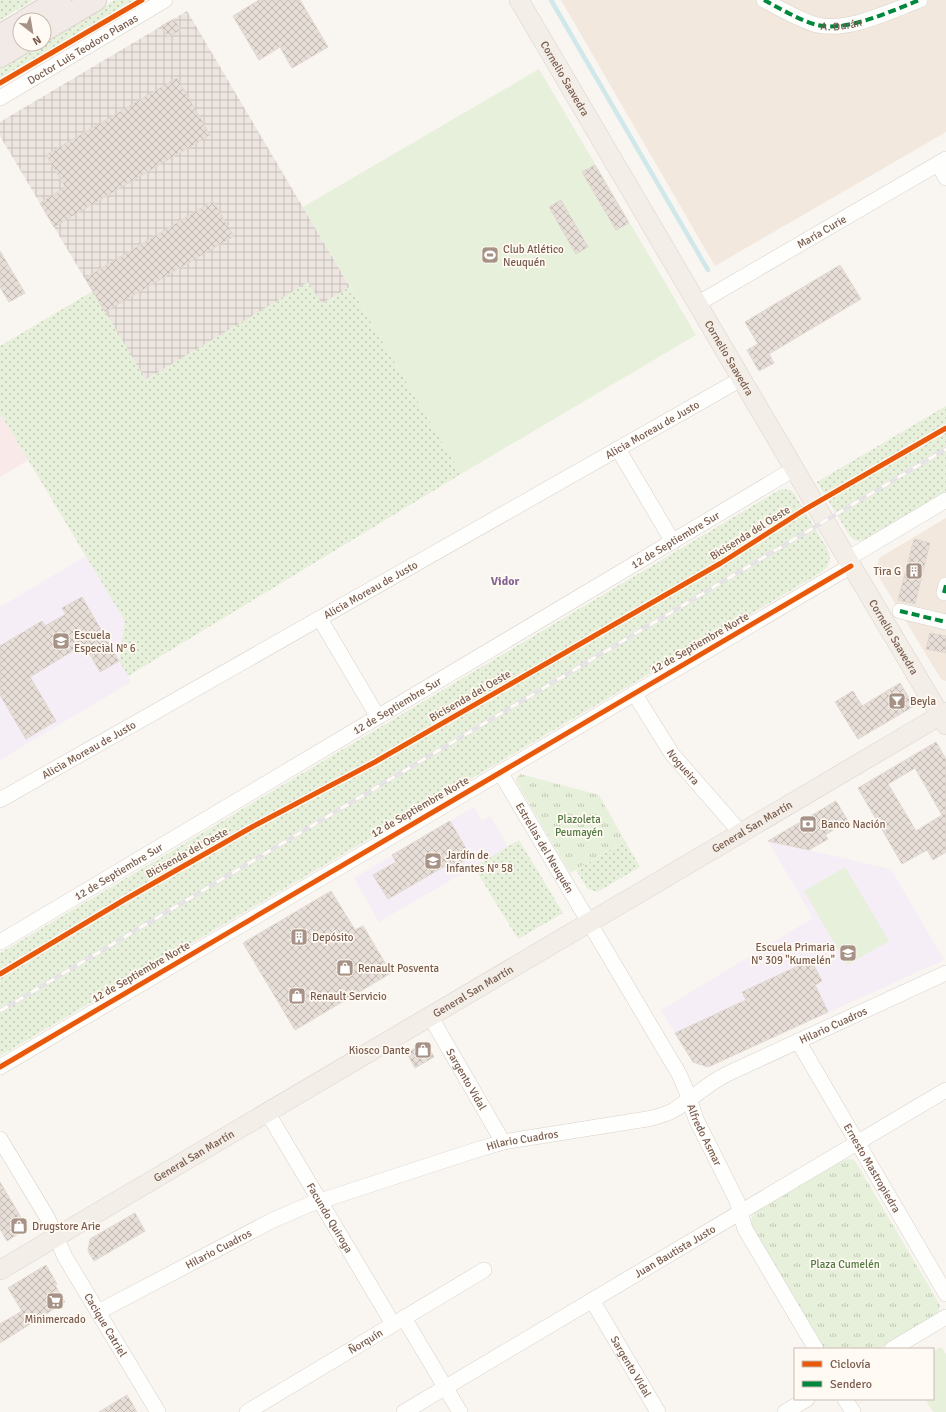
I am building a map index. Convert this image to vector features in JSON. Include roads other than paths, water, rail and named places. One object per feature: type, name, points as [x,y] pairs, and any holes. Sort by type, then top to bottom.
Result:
[{"type":"highway","points":[[40,12],[60,0]]},
{"type":"highway","points":[[52,25],[95,0]]},
{"type":"highway","points":[[0,36],[12,29]]},
{"type":"highway","points":[[0,56],[12,49]]},
{"type":"main road","name":"Cornelio Saavedra","points":[[519,0],[849,562],[944,718]]},
{"type":"main road","name":"General San Martín","points":[[0,1270],[741,834],[944,718]]},
{"type":"street","name":"Doctor Luis Teodoro Planas","points":[[0,98],[165,0]]},
{"type":"street","name":"A. Durán","points":[[764,0],[805,21],[838,27],[860,22],[920,0]]},
{"type":"street","name":"María Curie","points":[[697,304],[942,162]]},
{"type":"street","points":[[942,162],[946,178]]},
{"type":"street","name":"Alicia Moreau de Justo","points":[[0,800],[741,379]]},
{"type":"street","points":[[618,449],[673,542]]},
{"type":"street","name":"12 de Septiembre Sur","points":[[0,942],[794,469]]},
{"type":"street","name":"12 de Septiembre Norte","points":[[0,1066],[634,693],[849,562],[946,500]]},
{"type":"street","points":[[900,611],[946,622]]},
{"type":"street","points":[[320,619],[378,717]]},
{"type":"street","name":"Nogueira","points":[[634,693],[672,754],[741,834]]},
{"type":"street","name":"Estrellas del Neuquén","points":[[500,772],[589,923]]},
{"type":"street","name":"Alfredo Asmar","points":[[589,923],[679,1074],[696,1119],[734,1195],[745,1229],[815,1348]]},
{"type":"street","name":"Hilario Cuadros","points":[[98,1312],[271,1221],[320,1201],[503,1142],[656,1116],[674,1109],[722,1076],[946,974]]},
{"type":"street","name":"Sargento Vidal","points":[[430,1016],[503,1142]]},
{"type":"street","name":"Ernesto Mastropiedra","points":[[798,1041],[946,1294]]},
{"type":"street","name":"Juan Bautista Justo","points":[[404,1412],[946,1090]]},
{"type":"street","name":"Facundo Quiroga","points":[[267,1112],[320,1201],[460,1412]]},
{"type":"street","name":"Cacique Catriel","points":[[0,1139],[46,1217],[62,1251],[158,1412]]},
{"type":"street","name":"Ñorquín","points":[[247,1412],[484,1270]]},
{"type":"street","name":"Sargento Vidal","points":[[592,1300],[658,1412]]},
{"type":"street","points":[[894,1348],[946,1317]]},
{"type":"street","points":[[785,1412],[805,1400]]},
{"type":"street","points":[[846,1400],[853,1412]]},
{"type":"waterway","points":[[551,0],[708,270]]},
{"type":"railway","points":[[0,1011],[946,449]]},
{"type":"place","name":"Club Atlético Neuquén","points":[[490,255]]},
{"type":"place","name":"Tira G","points":[[914,571]]},
{"type":"place","name":"Escuela Especial N° 6","points":[[61,641]]},
{"type":"place","name":"Beyla","points":[[897,701]]},
{"type":"place","name":"Banco Nación","points":[[808,824]]},
{"type":"place","name":"Jardín de Infantes N° 58","points":[[433,861]]},
{"type":"place","name":"Depósito","points":[[299,937]]},
{"type":"place","name":"Escuela Primaria N° 309 \"Kumelén\"","points":[[848,953]]},
{"type":"place","name":"Renault Posventa","points":[[345,968]]},
{"type":"place","name":"Renault Servicio","points":[[297,996]]},
{"type":"place","name":"Kiosco Dante","points":[[423,1050]]},
{"type":"place","name":"Drugstore Arie","points":[[19,1226]]},
{"type":"place","name":"Minimercado","points":[[55,1301]]},
{"type":"district","name":"Vidor","points":[[505,581]]},
{"type":"park label","name":"Plazoleta Peumayén","points":[[579,825]]},
{"type":"park label","name":"Plaza Cumelén","points":[[845,1264]]}]
